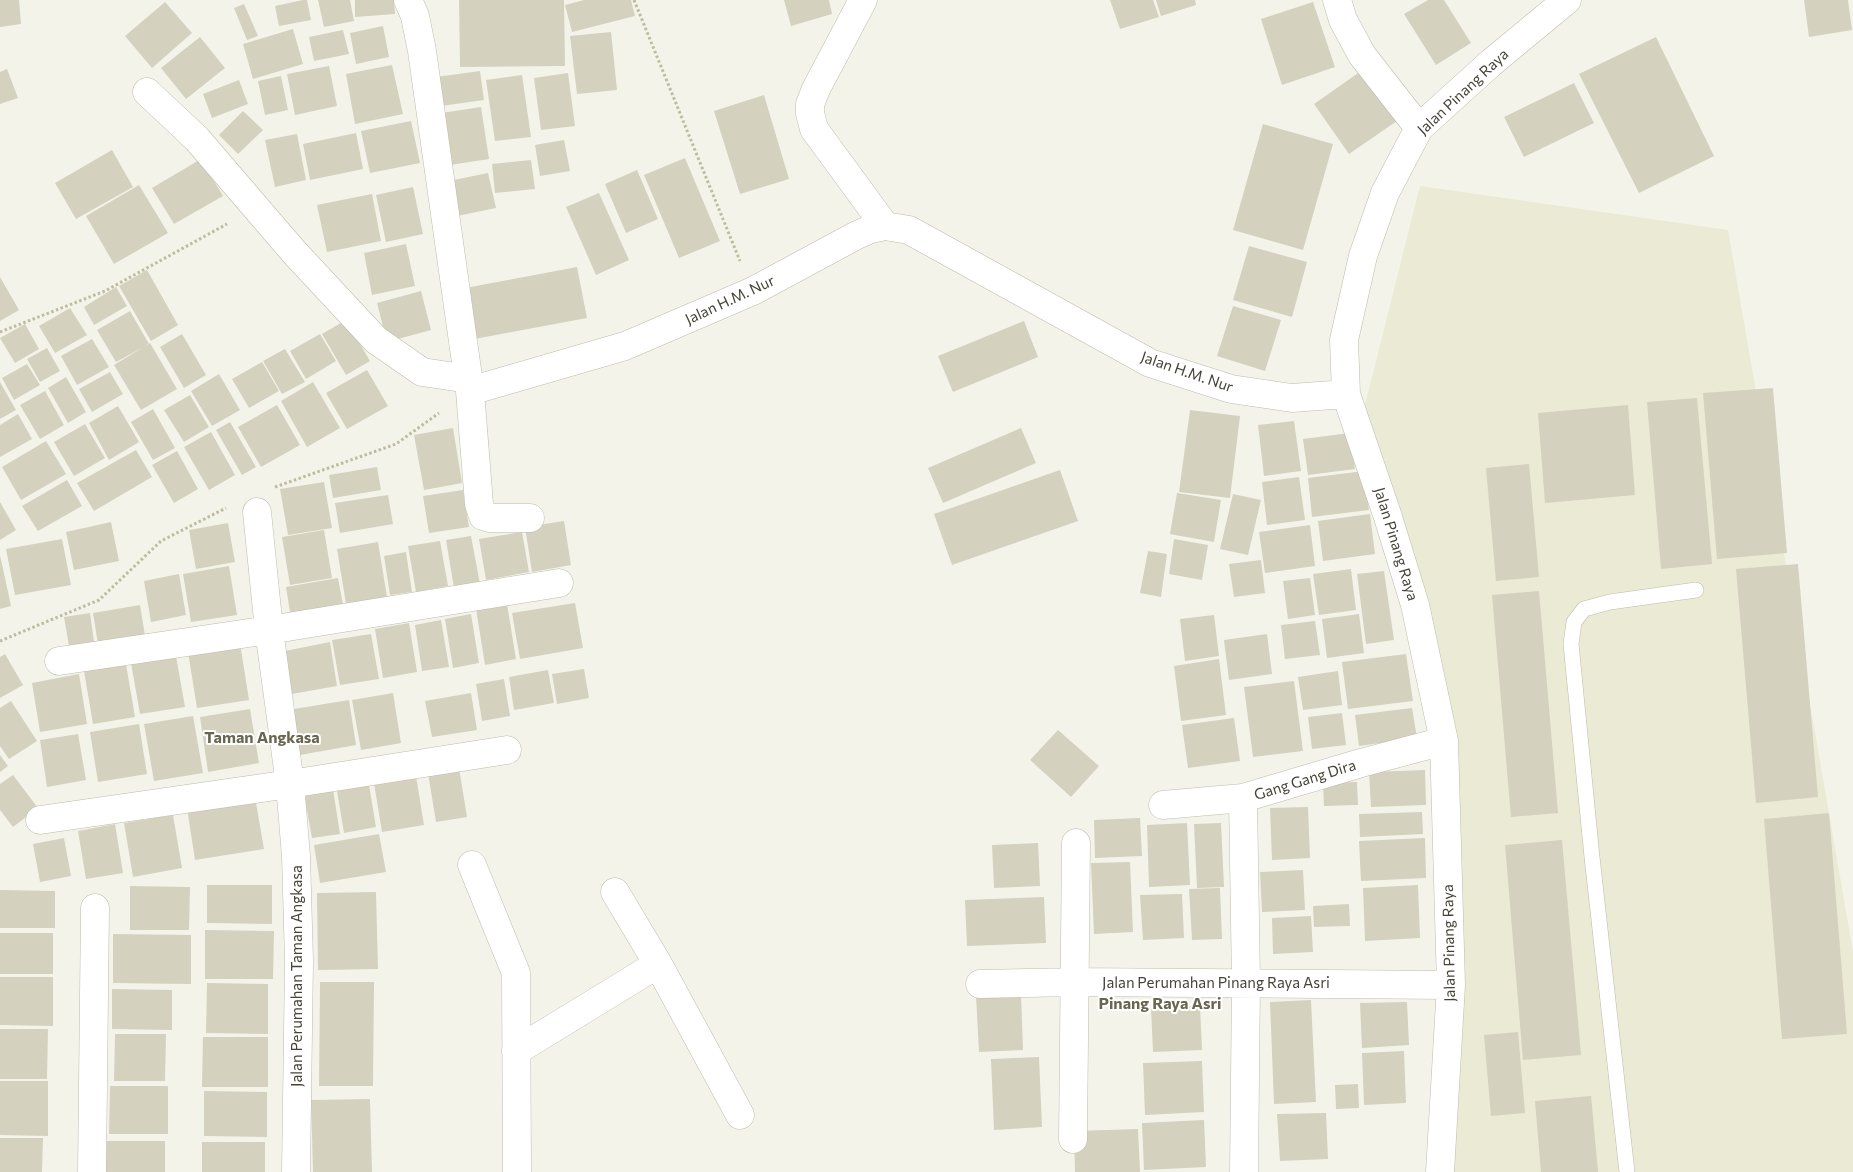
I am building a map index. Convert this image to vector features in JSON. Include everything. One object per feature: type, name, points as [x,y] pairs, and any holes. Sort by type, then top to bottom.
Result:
[{"type":"street","points":[[408,0],[415,16],[422,51],[469,385],[478,504],[483,516],[490,518],[530,518]]},
{"type":"street","points":[[863,0],[816,89],[810,104],[810,114],[814,129],[885,226]]},
{"type":"street","points":[[1337,0],[1343,20],[1362,55],[1419,128]]},
{"type":"street","name":"Jalan Pinang Raya","points":[[1440,1172],[1451,985],[1444,741],[1415,606],[1388,516],[1346,394],[1344,340],[1363,256],[1385,193],[1419,128],[1492,62],[1567,0]]},
{"type":"street","points":[[146,92],[197,139],[294,252],[376,340],[422,372],[469,385]]},
{"type":"street","name":"Jalan H.M. Nur","points":[[469,385],[625,346],[753,291],[857,235],[885,226],[909,230],[1150,363],[1240,390],[1292,398],[1346,394]]},
{"type":"street","name":"Jalan Perumahan Taman Angkasa","points":[[257,512],[269,630],[290,784],[296,856],[300,961],[296,1172]]},
{"type":"street","points":[[59,661],[269,630],[559,583]]},
{"type":"street","name":"Gang Gang Dira","points":[[1163,805],[1243,798],[1444,741]]},
{"type":"street","points":[[40,820],[507,750]]},
{"type":"street","points":[[1243,798],[1246,983],[1244,1172]]},
{"type":"street","points":[[1073,1139],[1076,843]]},
{"type":"street","points":[[472,864],[516,973],[517,1172]]},
{"type":"street","points":[[615,892],[658,964],[740,1115]]},
{"type":"street","points":[[92,1172],[95,908]]},
{"type":"street","points":[[516,1051],[658,964]]},
{"type":"street","name":"Jalan Perumahan Pinang Raya Asri","points":[[980,984],[1074,982],[1451,985]]},
{"type":"lane","points":[[1628,1172],[1593,867],[1571,644],[1574,622],[1584,609],[1610,602],[1696,590]]},
{"type":"path","points":[[634,0],[753,291]]},
{"type":"path","points":[[0,332],[105,291],[257,207]]},
{"type":"shaded area","points":[[1420,186],[1728,230],[1853,952],[1853,1172],[1442,1172],[1437,769],[1362,417]]},
{"type":"building","points":[[0,0],[19,0],[21,24],[0,27]]},
{"type":"building","points":[[307,0],[311,20],[279,26],[275,6]]},
{"type":"building","points":[[318,0],[350,0],[354,21],[324,27]]},
{"type":"building","points":[[355,0],[394,0],[395,14],[355,17]]},
{"type":"building","points":[[459,0],[564,0],[565,66],[460,67]]},
{"type":"building","points":[[584,0],[631,0],[635,16],[572,32],[565,5]]},
{"type":"building","points":[[784,0],[829,0],[832,14],[791,26]]},
{"type":"building","points":[[1110,0],[1153,0],[1159,17],[1120,29]]},
{"type":"building","points":[[1156,0],[1195,0],[1196,5],[1161,16]]},
{"type":"building","points":[[1428,0],[1444,0],[1471,43],[1436,65],[1404,14]]},
{"type":"building","points":[[1804,0],[1848,0],[1852,30],[1809,37]]},
{"type":"building","points":[[165,2],[192,33],[152,68],[125,36]]},
{"type":"building","points":[[1313,2],[1335,67],[1282,85],[1261,19]]},
{"type":"building","points":[[244,4],[258,36],[247,40],[234,8]]},
{"type":"building","points":[[383,26],[389,57],[356,64],[350,33]]},
{"type":"building","points":[[293,29],[303,64],[253,79],[243,44]]},
{"type":"building","points":[[343,30],[349,54],[314,61],[309,37]]},
{"type":"building","points":[[611,32],[617,90],[577,94],[570,36]]},
{"type":"building","points":[[200,37],[225,68],[186,99],[161,68]]},
{"type":"building","points":[[1656,37],[1714,156],[1639,193],[1579,74]]},
{"type":"building","points":[[392,65],[403,114],[355,124],[346,74]]},
{"type":"building","points":[[329,66],[337,106],[295,115],[287,74]]},
{"type":"building","points":[[7,69],[18,98],[0,104],[0,72]]},
{"type":"building","points":[[480,71],[484,100],[441,106],[436,77]]},
{"type":"building","points":[[1361,71],[1397,121],[1349,154],[1314,104]]},
{"type":"building","points":[[568,73],[575,126],[541,130],[534,78]]},
{"type":"building","points":[[522,75],[531,137],[495,141],[486,80]]},
{"type":"building","points":[[281,76],[288,110],[265,115],[258,81]]},
{"type":"building","points":[[239,80],[248,104],[212,118],[203,94]]},
{"type":"building","points":[[1574,83],[1594,123],[1524,157],[1504,117]]},
{"type":"building","points":[[764,95],[789,179],[740,194],[714,111]]},
{"type":"building","points":[[481,107],[489,159],[443,166],[435,114]]},
{"type":"building","points":[[243,111],[263,130],[238,154],[219,135]]},
{"type":"building","points":[[411,121],[420,163],[370,173],[361,131]]},
{"type":"building","points":[[1263,124],[1333,144],[1303,250],[1233,230]]},
{"type":"building","points":[[356,133],[363,169],[310,180],[303,144]]},
{"type":"building","points":[[297,134],[306,180],[275,187],[265,140]]},
{"type":"building","points":[[564,140],[570,171],[540,176],[535,145]]},
{"type":"building","points":[[112,150],[133,187],[76,219],[55,183]]},
{"type":"building","points":[[685,158],[720,241],[679,258],[644,175]]},
{"type":"building","points":[[201,159],[223,196],[174,224],[152,188]]},
{"type":"building","points":[[531,160],[535,189],[495,193],[492,164]]},
{"type":"building","points":[[637,170],[658,219],[626,233],[605,184]]},
{"type":"building","points":[[488,173],[496,208],[452,217],[444,182]]},
{"type":"building","points":[[139,185],[168,233],[114,264],[86,216]]},
{"type":"building","points":[[413,187],[423,234],[386,242],[376,195]]},
{"type":"building","points":[[599,193],[629,260],[596,275],[566,207]]},
{"type":"building","points":[[372,194],[381,241],[327,252],[317,205]]},
{"type":"building","points":[[406,244],[415,286],[372,295],[364,253]]},
{"type":"building","points":[[1249,246],[1307,262],[1292,317],[1233,300]]},
{"type":"building","points":[[577,267],[587,318],[469,340],[460,289]]},
{"type":"building","points":[[147,270],[178,325],[151,341],[119,286]]},
{"type":"building","points":[[0,277],[19,310],[0,321]]},
{"type":"building","points":[[116,287],[127,306],[94,325],[84,307]]},
{"type":"building","points":[[421,291],[431,330],[387,342],[377,303]]},
{"type":"building","points":[[1233,306],[1281,320],[1265,371],[1217,356]]},
{"type":"building","points":[[70,308],[87,335],[55,353],[39,326]]},
{"type":"building","points":[[130,311],[149,344],[116,362],[97,330]]},
{"type":"building","points":[[346,320],[370,361],[346,375],[322,334]]},
{"type":"building","points":[[1024,321],[1038,357],[953,392],[938,356]]},
{"type":"building","points":[[25,324],[39,349],[15,363],[0,338]]},
{"type":"building","points":[[182,334],[206,375],[184,388],[160,347]]},
{"type":"building","points":[[320,334],[336,361],[306,379],[290,351]]},
{"type":"building","points":[[92,339],[109,367],[77,385],[61,356]]},
{"type":"building","points":[[150,343],[177,389],[141,410],[114,365]]},
{"type":"building","points":[[47,348],[60,371],[40,382],[27,359]]},
{"type":"building","points":[[285,349],[305,382],[282,394],[263,361]]},
{"type":"building","points":[[262,362],[279,391],[249,408],[232,379]]},
{"type":"building","points":[[27,364],[40,385],[14,400],[2,378]]},
{"type":"building","points":[[367,370],[388,406],[347,429],[326,393]]},
{"type":"building","points":[[110,372],[123,394],[92,412],[79,389]]},
{"type":"building","points":[[219,374],[240,410],[212,426],[191,391]]},
{"type":"building","points":[[66,377],[86,412],[68,423],[48,388]]},
{"type":"building","points":[[0,382],[16,410],[0,419]]},
{"type":"building","points":[[313,382],[340,428],[307,447],[281,401]]},
{"type":"building","points":[[1773,388],[1787,553],[1717,559],[1703,393]]},
{"type":"building","points":[[45,391],[64,425],[40,439],[20,405]]},
{"type":"building","points":[[190,395],[209,427],[184,442],[164,410]]},
{"type":"building","points":[[1697,398],[1712,564],[1661,569],[1647,402]]},
{"type":"building","points":[[277,405],[300,445],[261,467],[238,427]]},
{"type":"building","points":[[1628,405],[1635,495],[1545,503],[1538,413]]},
{"type":"building","points":[[118,406],[139,442],[109,460],[89,423]]},
{"type":"building","points":[[153,409],[175,448],[153,460],[131,422]]},
{"type":"building","points":[[1190,410],[1240,416],[1230,498],[1179,492]]},
{"type":"building","points":[[18,414],[32,439],[0,457],[0,425]]},
{"type":"building","points":[[1294,421],[1301,471],[1264,476],[1258,425]]},
{"type":"building","points":[[230,422],[256,467],[242,475],[216,430]]},
{"type":"building","points":[[85,424],[105,458],[74,476],[54,442]]},
{"type":"building","points":[[453,428],[462,483],[424,490],[414,435]]},
{"type":"building","points":[[1021,428],[1036,463],[943,503],[928,468]]},
{"type":"building","points":[[211,432],[235,475],[209,490],[184,447]]},
{"type":"building","points":[[1350,433],[1355,469],[1308,475],[1303,439]]},
{"type":"building","points":[[46,441],[66,474],[21,500],[2,467]]},
{"type":"building","points":[[136,450],[152,477],[94,511],[77,483]]},
{"type":"building","points":[[177,451],[198,489],[174,503],[152,465]]},
{"type":"building","points":[[1529,464],[1539,577],[1496,581],[1486,468]]},
{"type":"building","points":[[377,467],[381,490],[333,498],[329,475]]},
{"type":"building","points":[[1060,470],[1078,521],[952,565],[934,514]]},
{"type":"building","points":[[1364,471],[1369,510],[1312,517],[1308,478]]},
{"type":"building","points":[[1299,477],[1305,520],[1267,525],[1262,482]]},
{"type":"building","points":[[67,480],[82,506],[38,531],[22,506]]},
{"type":"building","points":[[324,482],[332,528],[288,535],[280,489]]},
{"type":"building","points":[[463,490],[469,527],[429,533],[423,496]]},
{"type":"building","points":[[1177,493],[1221,500],[1214,542],[1170,534]]},
{"type":"building","points":[[1233,494],[1261,500],[1248,555],[1220,549]]},
{"type":"building","points":[[388,495],[393,524],[340,533],[335,503]]},
{"type":"building","points":[[0,502],[16,530],[0,540]]},
{"type":"building","points":[[1370,514],[1375,554],[1323,561],[1318,521]]},
{"type":"building","points":[[564,521],[571,565],[532,572],[525,527]]},
{"type":"building","points":[[111,522],[119,561],[74,570],[66,532]]},
{"type":"building","points":[[228,523],[235,562],[196,569],[189,530]]},
{"type":"building","points":[[1310,525],[1315,566],[1265,573],[1259,532]]},
{"type":"building","points":[[324,530],[332,578],[290,585],[282,537]]},
{"type":"building","points":[[522,532],[529,572],[486,580],[479,539]]},
{"type":"building","points":[[471,536],[480,584],[454,588],[446,540]]},
{"type":"building","points":[[62,539],[71,585],[15,595],[6,549]]},
{"type":"building","points":[[1174,539],[1208,545],[1202,580],[1169,574]]},
{"type":"building","points":[[440,541],[448,586],[416,592],[408,546]]},
{"type":"building","points":[[378,542],[388,603],[347,610],[337,549]]},
{"type":"building","points":[[1148,551],[1167,554],[1161,597],[1140,593]]},
{"type":"building","points":[[406,552],[412,592],[390,595],[384,556]]},
{"type":"building","points":[[0,555],[11,606],[0,609]]},
{"type":"building","points":[[1261,560],[1265,593],[1234,597],[1229,564]]},
{"type":"building","points":[[1798,564],[1818,797],[1756,803],[1736,569]]},
{"type":"building","points":[[229,566],[237,615],[191,622],[183,574]]},
{"type":"building","points":[[1351,569],[1356,610],[1319,615],[1313,574]]},
{"type":"building","points":[[1384,571],[1394,640],[1366,644],[1357,574]]},
{"type":"building","points":[[179,574],[186,615],[151,622],[144,581]]},
{"type":"building","points":[[338,578],[344,610],[291,618],[286,587]]},
{"type":"building","points":[[1310,578],[1315,615],[1288,619],[1283,581]]},
{"type":"building","points":[[1539,591],[1558,813],[1511,817],[1492,595]]},
{"type":"building","points":[[575,603],[583,648],[520,659],[512,613]]},
{"type":"building","points":[[507,604],[516,659],[485,665],[476,609]]},
{"type":"building","points":[[140,605],[145,636],[98,644],[93,613]]},
{"type":"building","points":[[90,613],[94,642],[69,646],[64,617]]},
{"type":"building","points":[[471,614],[479,663],[453,668],[445,619]]},
{"type":"building","points":[[1359,614],[1364,653],[1327,658],[1322,619]]},
{"type":"building","points":[[1214,615],[1219,656],[1185,661],[1180,619]]},
{"type":"building","points":[[441,620],[449,667],[422,671],[415,625]]},
{"type":"building","points":[[1315,621],[1320,655],[1285,659],[1281,625]]},
{"type":"building","points":[[409,623],[417,672],[383,678],[375,629]]},
{"type":"building","points":[[371,634],[379,679],[340,685],[332,640]]},
{"type":"building","points":[[1267,634],[1272,674],[1229,680],[1224,640]]},
{"type":"building","points":[[330,642],[337,686],[292,694],[285,651]]},
{"type":"building","points":[[240,643],[249,700],[197,708],[188,652]]},
{"type":"building","points":[[5,654],[23,685],[0,698],[0,657]]},
{"type":"building","points":[[1406,654],[1413,701],[1348,709],[1342,662]]},
{"type":"building","points":[[176,656],[185,707],[140,714],[131,663]]},
{"type":"building","points":[[1219,659],[1226,715],[1181,721],[1174,666]]},
{"type":"building","points":[[126,664],[135,717],[93,724],[84,671]]},
{"type":"building","points":[[584,669],[589,698],[557,704],[552,674]]},
{"type":"building","points":[[548,670],[554,703],[514,710],[509,677]]},
{"type":"building","points":[[1338,671],[1342,705],[1303,710],[1298,677]]},
{"type":"building","points":[[79,674],[87,724],[40,732],[32,683]]},
{"type":"building","points":[[504,679],[510,716],[482,721],[476,684]]},
{"type":"building","points":[[1294,681],[1303,751],[1253,757],[1244,687]]},
{"type":"building","points":[[393,693],[401,743],[361,750],[352,700]]},
{"type":"building","points":[[471,693],[477,730],[432,737],[425,701]]},
{"type":"building","points":[[349,700],[356,745],[289,757],[282,711]]},
{"type":"building","points":[[11,701],[37,741],[9,759],[0,746],[0,708]]},
{"type":"building","points":[[1412,708],[1417,738],[1359,746],[1355,715]]},
{"type":"building","points":[[250,709],[259,763],[208,772],[200,717]]},
{"type":"building","points":[[1342,713],[1346,745],[1312,749],[1308,717]]},
{"type":"building","points":[[193,716],[203,773],[154,781],[144,724]]},
{"type":"building","points":[[1234,718],[1240,761],[1188,768],[1182,725]]},
{"type":"building","points":[[139,724],[147,774],[98,782],[90,732]]},
{"type":"building","points":[[1058,730],[1099,766],[1071,797],[1030,760]]},
{"type":"building","points":[[78,734],[86,780],[47,787],[40,740]]},
{"type":"building","points":[[0,755],[8,766],[0,772]]},
{"type":"building","points":[[459,768],[467,817],[436,822],[428,773]]},
{"type":"building","points":[[1425,770],[1426,805],[1371,807],[1369,772]]},
{"type":"building","points":[[13,775],[38,808],[13,827],[0,810],[0,784]]},
{"type":"building","points":[[416,776],[424,825],[382,832],[374,783]]},
{"type":"building","points":[[1357,782],[1358,805],[1324,806],[1323,783]]},
{"type":"building","points":[[369,785],[376,827],[344,833],[337,791]]},
{"type":"building","points":[[333,789],[340,834],[312,838],[304,794]]},
{"type":"building","points":[[255,797],[264,849],[195,860],[187,808]]},
{"type":"building","points":[[1308,807],[1310,858],[1272,860],[1270,808]]},
{"type":"building","points":[[1422,812],[1423,834],[1360,837],[1359,814]]},
{"type":"building","points":[[1829,813],[1847,1034],[1782,1039],[1764,819]]},
{"type":"building","points":[[173,815],[182,868],[133,877],[124,823]]},
{"type":"building","points":[[1140,818],[1142,856],[1095,858],[1094,820]]},
{"type":"building","points":[[1187,823],[1190,885],[1149,887],[1147,825]]},
{"type":"building","points":[[1221,823],[1224,887],[1197,888],[1194,824]]},
{"type":"building","points":[[115,824],[123,873],[86,879],[78,831]]},
{"type":"building","points":[[379,834],[386,872],[320,883],[314,845]]},
{"type":"building","points":[[64,838],[71,876],[40,882],[33,844]]},
{"type":"building","points":[[1425,838],[1426,878],[1361,881],[1359,841]]},
{"type":"building","points":[[1562,840],[1581,1055],[1523,1060],[1505,845]]},
{"type":"building","points":[[1038,843],[1040,886],[994,888],[992,845]]},
{"type":"building","points":[[1130,862],[1133,932],[1094,934],[1091,863]]},
{"type":"building","points":[[1303,870],[1305,910],[1262,912],[1260,872]]},
{"type":"building","points":[[207,885],[272,885],[272,924],[207,923]]},
{"type":"building","points":[[1418,885],[1420,938],[1365,941],[1363,888]]},
{"type":"building","points":[[130,886],[190,887],[189,930],[130,930]]},
{"type":"building","points":[[1220,888],[1222,939],[1192,940],[1189,889]]},
{"type":"building","points":[[0,890],[55,891],[55,928],[0,928]]},
{"type":"building","points":[[376,892],[378,969],[318,970],[317,893]]},
{"type":"building","points":[[1182,894],[1184,938],[1143,940],[1140,895]]},
{"type":"building","points":[[1044,897],[1046,943],[967,946],[965,900]]},
{"type":"building","points":[[1349,904],[1350,926],[1314,927],[1313,906]]},
{"type":"building","points":[[1311,916],[1313,952],[1273,954],[1272,918]]},
{"type":"building","points":[[205,930],[274,931],[273,979],[205,979]]},
{"type":"building","points":[[0,933],[53,933],[53,974],[0,974]]},
{"type":"building","points":[[113,934],[191,935],[191,984],[113,983]]},
{"type":"building","points":[[0,977],[53,977],[53,1026],[0,1025]]},
{"type":"building","points":[[320,982],[374,982],[373,1086],[319,1086]]},
{"type":"building","points":[[207,983],[268,984],[268,1034],[206,1033]]},
{"type":"building","points":[[112,989],[172,990],[172,1030],[112,1029]]},
{"type":"building","points":[[1021,995],[1023,1050],[979,1052],[976,996]]},
{"type":"building","points":[[1311,1000],[1316,1102],[1274,1104],[1270,1002]]},
{"type":"building","points":[[1407,1002],[1409,1045],[1362,1048],[1360,1003]]},
{"type":"building","points":[[1200,1006],[1202,1050],[1153,1052],[1151,1008]]},
{"type":"building","points":[[0,1029],[48,1029],[47,1079],[0,1079]]},
{"type":"building","points":[[1518,1032],[1525,1113],[1491,1116],[1484,1035]]},
{"type":"building","points":[[115,1034],[166,1034],[165,1081],[114,1081]]},
{"type":"building","points":[[203,1037],[268,1037],[268,1087],[202,1087]]},
{"type":"building","points":[[1404,1051],[1406,1103],[1364,1105],[1362,1053]]},
{"type":"building","points":[[1039,1057],[1042,1127],[994,1130],[991,1059]]},
{"type":"building","points":[[1202,1061],[1204,1112],[1145,1115],[1143,1063]]},
{"type":"building","points":[[0,1081],[48,1081],[48,1136],[0,1135]]},
{"type":"building","points":[[1358,1084],[1359,1108],[1336,1109],[1335,1085]]},
{"type":"building","points":[[110,1086],[168,1086],[168,1134],[109,1134]]},
{"type":"building","points":[[204,1091],[267,1092],[267,1137],[204,1136]]},
{"type":"building","points":[[1591,1096],[1598,1172],[1541,1172],[1535,1101]]},
{"type":"building","points":[[370,1099],[372,1172],[313,1172],[311,1100]]},
{"type":"building","points":[[1326,1113],[1328,1159],[1280,1161],[1277,1114]]},
{"type":"building","points":[[1204,1120],[1206,1167],[1144,1170],[1142,1123]]},
{"type":"building","points":[[1138,1129],[1140,1172],[1075,1172],[1074,1131]]},
{"type":"building","points":[[0,1138],[43,1138],[42,1172],[0,1172]]},
{"type":"building","points":[[106,1141],[165,1141],[165,1172],[106,1172]]},
{"type":"building","points":[[202,1142],[265,1142],[265,1172],[202,1172]]},
{"type":"district","name":"Taman Angkasa","points":[[262,738]]},
{"type":"district","name":"Pinang Raya Asri","points":[[1160,1004]]}]
